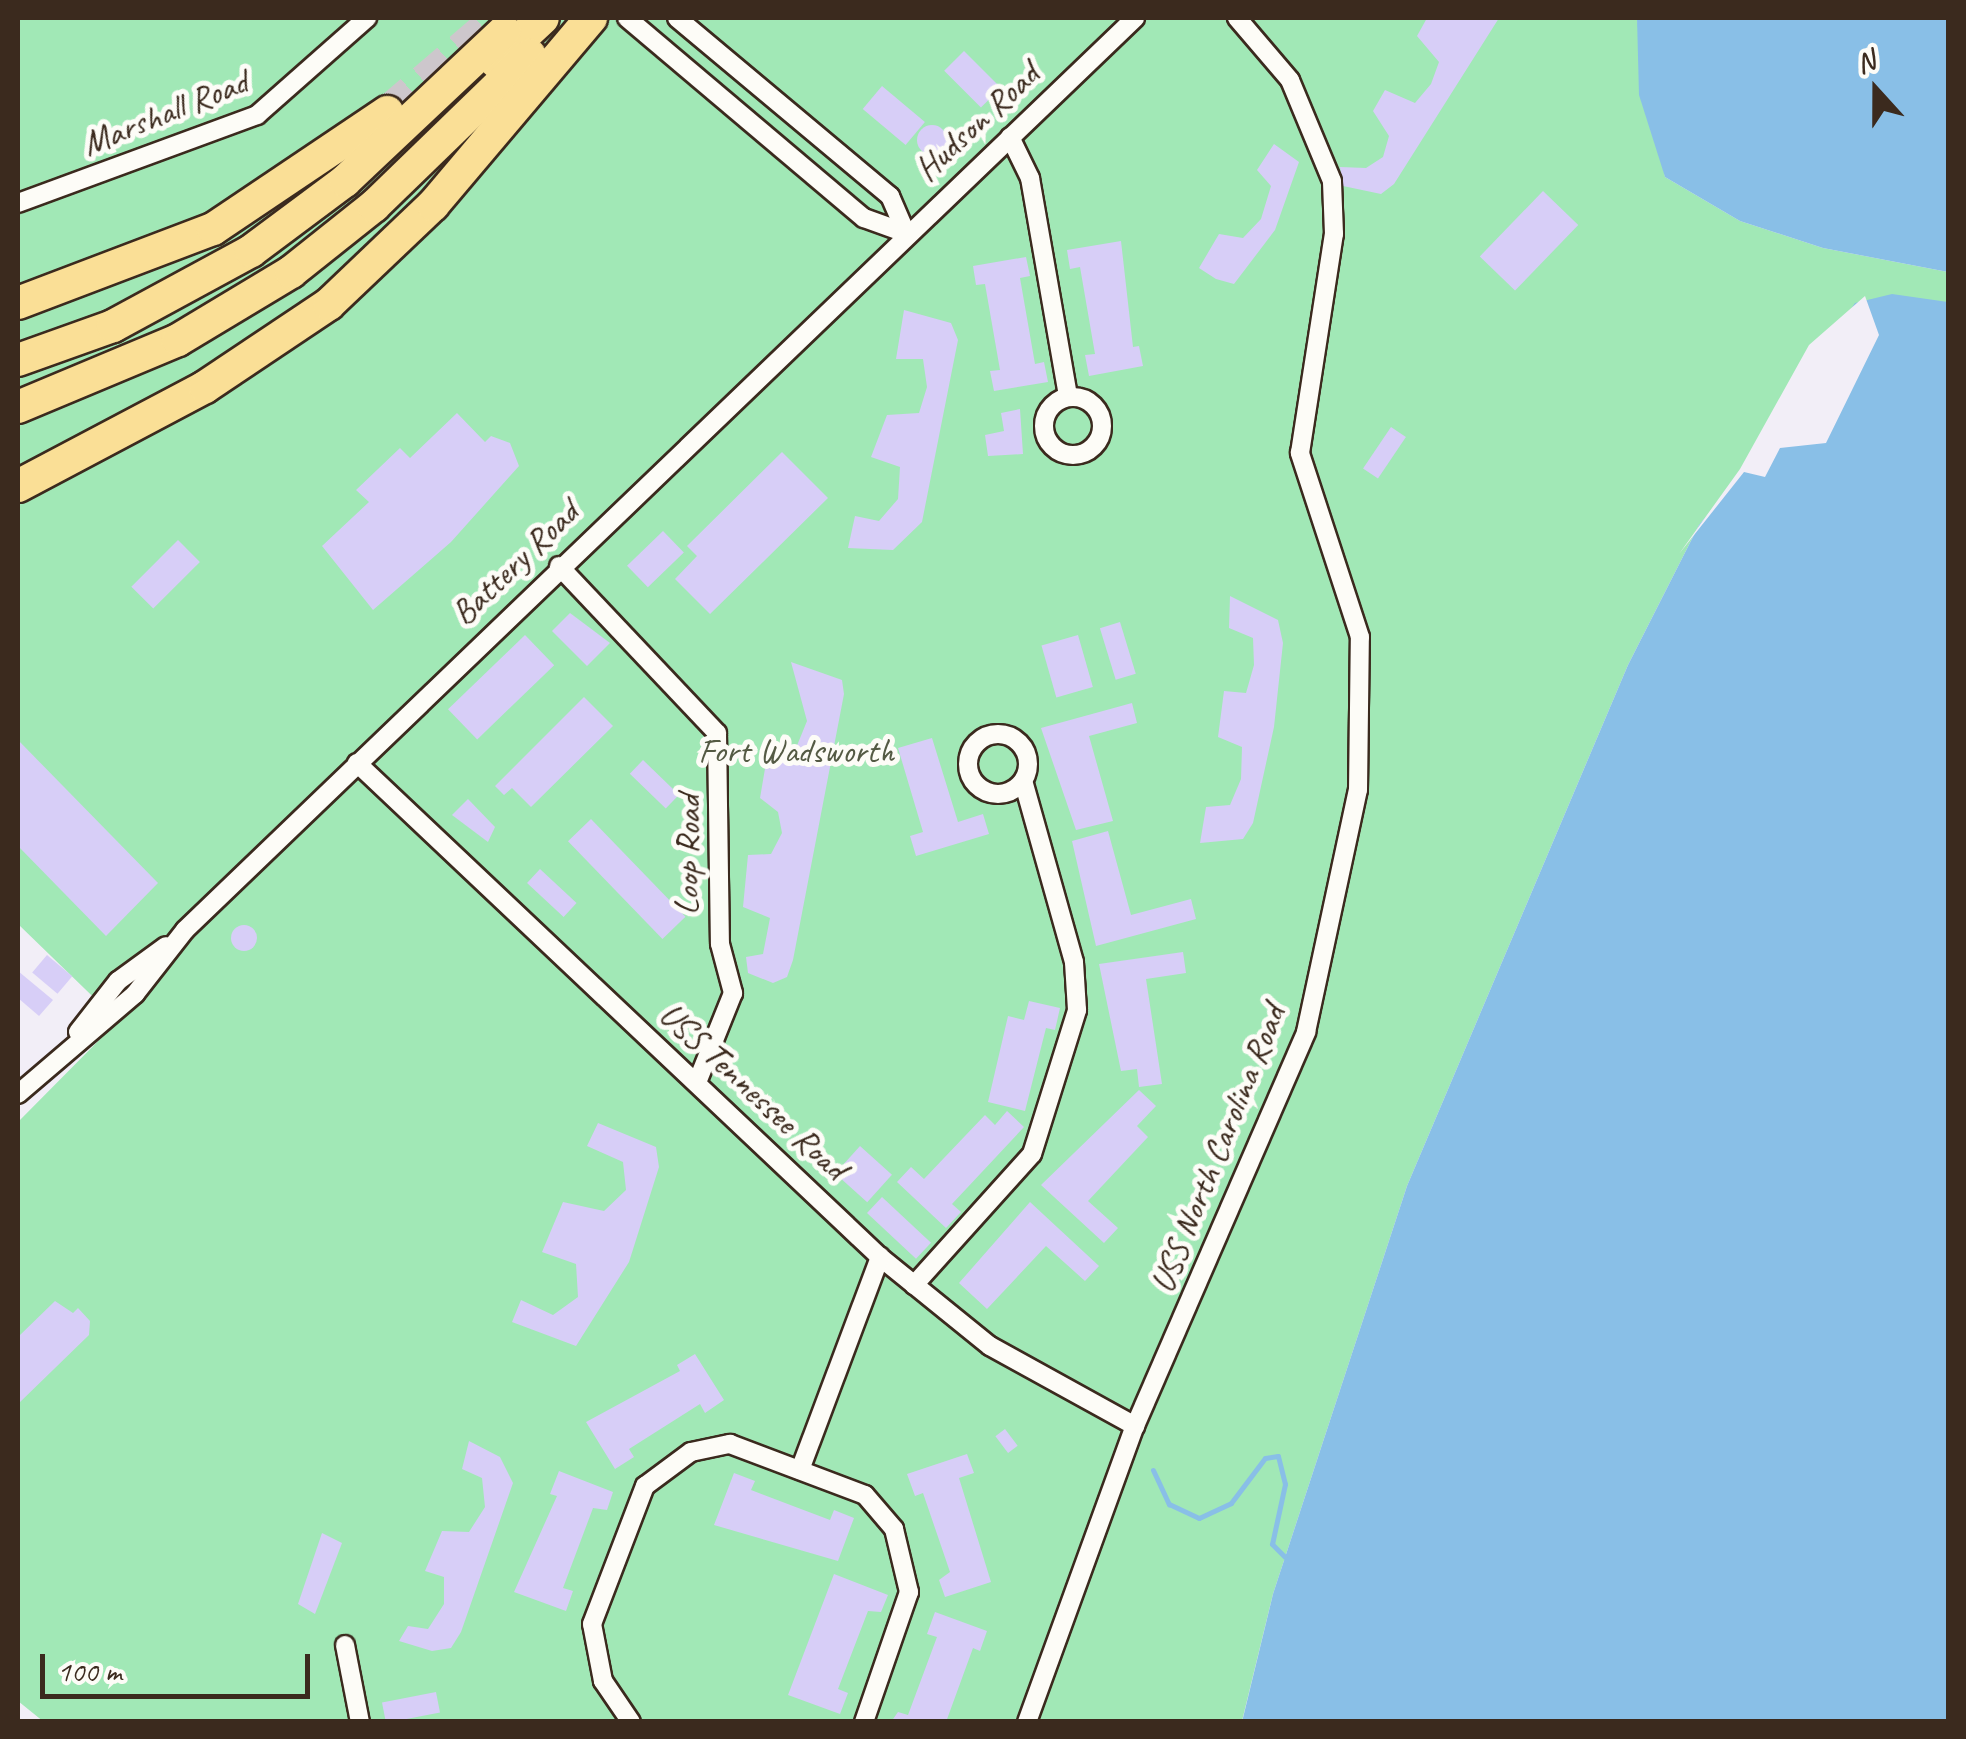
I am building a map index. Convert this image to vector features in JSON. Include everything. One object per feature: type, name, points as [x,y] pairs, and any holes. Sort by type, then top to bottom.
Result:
[{"type":"highway","points":[[23,358],[189,289],[277,258],[344,181],[518,18]]},
{"type":"highway","points":[[18,408],[178,340],[367,186],[542,18]]},
{"type":"highway","points":[[49,396],[277,258],[374,206],[569,18]]},
{"type":"highway","points":[[18,486],[98,446],[329,304],[452,182],[591,18]]},
{"type":"highway","points":[[18,302],[213,229],[387,112]]},
{"type":"highway","points":[[23,358],[175,319]]},
{"type":"highway","points":[[18,466],[98,446]]},
{"type":"street","name":"Marshall Road","points":[[18,204],[257,115],[367,18]]},
{"type":"street","points":[[627,18],[864,218],[906,233]]},
{"type":"street","points":[[677,18],[890,196],[906,233]]},
{"type":"street","name":"Hudson Road","points":[[906,233],[1135,18]]},
{"type":"street","name":"USS North Carolina Road","points":[[1027,1722],[1136,1426],[1306,1032],[1350,845],[1361,755],[1360,637],[1300,453],[1334,234],[1332,180],[1290,80],[1237,18]]},
{"type":"street","points":[[1010,137],[1030,178],[1068,396]]},
{"type":"street","points":[[820,178],[830,145]]},
{"type":"street","name":"Battery Road","points":[[72,1041],[118,980],[172,943],[906,233]]},
{"type":"street","name":"Loop Road","points":[[558,566],[717,733],[720,944],[732,993],[698,1080]]},
{"type":"street","name":"USS Tennessee Road","points":[[357,763],[698,1080],[880,1258],[1036,1376],[1136,1426]]},
{"type":"street","points":[[914,1286],[1032,1154],[1078,1010],[1074,962],[1023,781]]},
{"type":"street","name":"Battery Road","points":[[72,1041],[135,994],[172,943]]},
{"type":"street","points":[[18,1094],[72,1041]]},
{"type":"street","points":[[800,1470],[880,1258]]},
{"type":"street","points":[[631,1722],[603,1681],[591,1639],[640,1493],[691,1452],[720,1444],[800,1470],[882,1510],[908,1570],[908,1592],[864,1722]]},
{"type":"street","points":[[345,1645],[360,1722]]},
{"type":"green space","name":"Fort Wadsworth","points":[[18,18],[1637,18],[1665,177],[1740,221],[1823,248],[1948,272],[1948,302],[1744,471],[1699,525],[1628,665],[1407,1186],[1273,1594],[1242,1721],[44,1722],[18,1701],[18,1122],[118,1021],[18,924]]},
{"type":"water","points":[[1637,18],[1948,18],[1948,272],[1823,248],[1740,221],[1665,177],[1639,95]]},
{"type":"water","points":[[1892,294],[1948,302],[1948,1721],[1242,1722],[1273,1594],[1407,1186],[1628,665],[1699,525],[1744,471],[1855,303]]},
{"type":"pier","points":[[1865,296],[1879,335],[1826,443],[1780,448],[1765,477],[1744,472],[1679,554],[1740,469],[1809,345]]},
{"type":"building","points":[[1427,18],[1499,18],[1394,184],[1381,194],[1343,186],[1340,167],[1366,168],[1383,157],[1389,136],[1373,111],[1385,90],[1415,103],[1431,84],[1439,62],[1417,36]]},
{"type":"building","points":[[964,51],[1001,88],[981,108],[944,71]]},
{"type":"building","points":[[882,86],[925,122],[906,145],[863,109]]},
{"type":"building","points":[[932,125],[943,129],[947,140],[943,151],[932,155],[921,151],[917,140],[921,129]]},
{"type":"building","points":[[1274,144],[1299,162],[1275,230],[1234,284],[1216,279],[1199,268],[1219,234],[1243,238],[1261,219],[1271,186],[1257,170]]},
{"type":"building","points":[[1543,191],[1578,225],[1515,290],[1480,256]]},
{"type":"building","points":[[1121,241],[1133,347],[1139,346],[1143,366],[1089,376],[1085,355],[1095,354],[1080,267],[1070,269],[1067,250]]},
{"type":"building","points":[[1026,257],[1030,276],[1020,278],[1035,364],[1044,362],[1048,382],[994,391],[990,371],[1000,370],[985,284],[976,285],[973,266]]},
{"type":"building","points":[[904,310],[951,323],[958,340],[922,522],[893,550],[848,548],[855,516],[879,521],[898,499],[900,467],[871,457],[887,415],[919,413],[927,387],[923,359],[896,359]]},
{"type":"building","points":[[1020,409],[1023,454],[988,456],[985,435],[1004,431],[1001,413]]},
{"type":"building","points":[[457,413],[485,442],[491,436],[510,443],[519,466],[451,542],[373,610],[322,546],[369,502],[356,490],[400,448],[410,458]]},
{"type":"building","points":[[1391,427],[1406,437],[1378,479],[1363,468]]},
{"type":"building","points":[[782,452],[828,498],[710,614],[675,579],[697,556],[687,546]]},
{"type":"building","points":[[663,531],[684,553],[648,587],[627,566]]},
{"type":"building","points":[[178,540],[200,562],[153,609],[131,587]]},
{"type":"building","points":[[1230,596],[1278,620],[1283,643],[1274,727],[1253,823],[1243,839],[1200,843],[1206,807],[1230,805],[1241,779],[1242,747],[1218,737],[1224,691],[1246,693],[1254,665],[1253,638],[1229,628]]},
{"type":"building","points":[[570,613],[610,643],[587,666],[552,631]]},
{"type":"building","points":[[1120,622],[1136,674],[1116,680],[1100,628]]},
{"type":"building","points":[[525,635],[554,665],[477,740],[448,709]]},
{"type":"building","points":[[1078,635],[1093,687],[1056,697],[1041,645]]},
{"type":"building","points":[[791,662],[842,680],[844,694],[793,960],[787,977],[773,983],[748,973],[746,957],[763,954],[770,918],[743,907],[748,855],[771,854],[782,833],[778,812],[760,798],[768,751],[796,748],[807,721]]},
{"type":"building","points":[[584,697],[613,726],[531,807],[512,788],[504,795],[495,786]]},
{"type":"building","points":[[1132,703],[1137,723],[1089,736],[1113,821],[1076,830],[1041,728]]},
{"type":"building","points":[[932,738],[958,822],[983,814],[989,834],[916,856],[910,836],[923,832],[898,748]]},
{"type":"building","points":[[18,740],[158,883],[106,936],[18,846]]},
{"type":"building","points":[[643,760],[679,795],[666,808],[630,774]]},
{"type":"building","points":[[468,799],[495,827],[488,842],[452,815]]},
{"type":"building","points":[[591,819],[685,917],[662,939],[568,841]]},
{"type":"building","points":[[1108,831],[1131,915],[1191,899],[1196,919],[1096,946],[1072,841]]},
{"type":"building","points":[[540,869],[577,903],[564,917],[527,883]]},
{"type":"building","points":[[244,925],[253,929],[257,938],[253,947],[244,951],[235,947],[231,938],[235,929]]},
{"type":"building","points":[[1183,952],[1186,973],[1146,979],[1162,1084],[1139,1087],[1137,1069],[1121,1071],[1099,964]]},
{"type":"building","points":[[47,955],[72,976],[57,994],[32,973]]},
{"type":"building","points":[[18,971],[53,1000],[39,1016],[18,998]]},
{"type":"building","points":[[1029,1001],[1060,1008],[1055,1030],[1046,1028],[1025,1111],[988,1102],[1008,1016],[1024,1020]]},
{"type":"building","points":[[1139,1090],[1156,1106],[1137,1126],[1148,1137],[1088,1201],[1118,1228],[1104,1243],[1041,1185]]},
{"type":"building","points":[[1007,1111],[1024,1127],[952,1204],[961,1212],[946,1228],[897,1182],[911,1167],[924,1179],[985,1115],[995,1125]]},
{"type":"building","points":[[598,1123],[656,1147],[659,1167],[629,1262],[576,1346],[512,1322],[521,1300],[553,1315],[578,1297],[576,1264],[542,1252],[563,1202],[604,1211],[626,1190],[623,1162],[587,1146]]},
{"type":"building","points":[[860,1146],[892,1175],[867,1202],[835,1173]]},
{"type":"building","points":[[882,1197],[931,1243],[916,1259],[867,1213]]},
{"type":"building","points":[[1030,1202],[1099,1266],[1085,1281],[1046,1246],[987,1309],[959,1283]]},
{"type":"building","points":[[55,1301],[73,1313],[78,1308],[90,1321],[89,1335],[18,1404],[18,1337]]},
{"type":"building","points":[[695,1354],[724,1400],[705,1413],[700,1404],[629,1449],[634,1457],[615,1469],[586,1422],[680,1371],[677,1365]]},
{"type":"building","points":[[1005,1429],[1018,1446],[1008,1453],[995,1436]]},
{"type":"building","points":[[469,1441],[500,1457],[513,1483],[461,1632],[451,1648],[432,1651],[399,1641],[408,1626],[428,1629],[444,1604],[444,1577],[425,1571],[442,1531],[469,1532],[485,1507],[482,1478],[462,1469]]},
{"type":"building","points":[[967,1454],[974,1473],[959,1478],[991,1582],[945,1597],[939,1580],[950,1572],[923,1493],[915,1496],[907,1474]]},
{"type":"building","points":[[559,1471],[613,1492],[607,1510],[593,1508],[563,1588],[573,1591],[566,1611],[514,1592],[557,1496],[550,1494]]},
{"type":"building","points":[[734,1473],[755,1481],[751,1490],[830,1520],[834,1510],[854,1518],[838,1561],[714,1525]]},
{"type":"building","points":[[322,1533],[342,1543],[315,1614],[298,1604]]},
{"type":"building","points":[[834,1574],[888,1595],[881,1612],[868,1611],[838,1689],[848,1693],[840,1714],[788,1695]]},
{"type":"building","points":[[935,1612],[987,1631],[980,1651],[973,1648],[946,1722],[891,1722],[898,1712],[908,1715],[937,1637],[927,1634]]},
{"type":"building","points":[[436,1692],[440,1713],[386,1722],[382,1702]]},
{"type":"waterway","points":[[1153,1470],[1169,1504],[1199,1518],[1231,1503],[1265,1458],[1278,1456],[1285,1484],[1272,1544],[1285,1557]]},
{"type":"tunnel","points":[[387,112],[494,20]]}]
